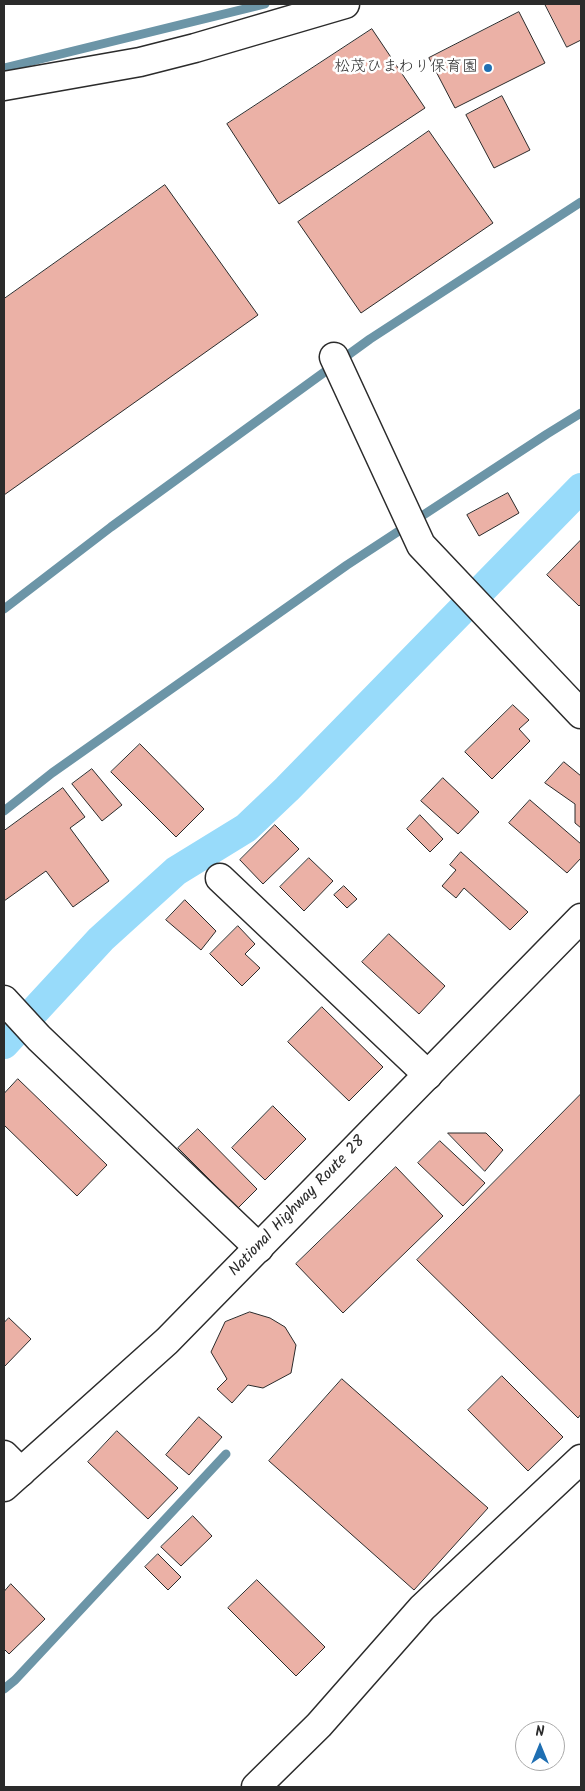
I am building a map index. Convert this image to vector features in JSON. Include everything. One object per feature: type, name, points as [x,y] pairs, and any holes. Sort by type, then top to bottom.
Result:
[{"type":"main road","points":[[4,86],[140,62],[346,4]]},
{"type":"main road","points":[[334,357],[421,545],[581,714]]},
{"type":"main road","points":[[220,878],[428,1074]]},
{"type":"main road","name":"National Highway Route 28","points":[[9,1471],[167,1341],[581,918]]},
{"type":"main road","points":[[4,1000],[39,1038],[258,1248]]},
{"type":"main road","points":[[256,1787],[319,1726],[422,1608],[581,1459]]},
{"type":"building","points":[[545,4],[581,4],[581,40],[567,47]]},
{"type":"building","points":[[519,12],[545,63],[455,108],[429,58]]},
{"type":"building","points":[[372,29],[425,108],[279,204],[227,124]]},
{"type":"building","points":[[502,96],[530,150],[494,168],[466,115]]},
{"type":"building","points":[[429,131],[493,223],[361,313],[298,222]]},
{"type":"building","points":[[165,185],[258,315],[4,495],[4,299]]},
{"type":"building","points":[[508,493],[519,513],[479,536],[467,515]]},
{"type":"building","points":[[581,540],[581,604],[579,606],[547,575]]},
{"type":"building","points":[[513,705],[529,720],[519,729],[530,741],[492,779],[465,752]]},
{"type":"building","points":[[140,744],[204,809],[176,837],[111,772]]},
{"type":"building","points":[[564,762],[581,776],[581,828],[575,823],[575,804],[545,783]]},
{"type":"building","points":[[92,769],[122,805],[102,821],[72,784]]},
{"type":"building","points":[[443,778],[479,812],[458,834],[421,801]]},
{"type":"building","points":[[63,788],[85,817],[70,828],[109,881],[73,907],[46,871],[4,901],[4,831]]},
{"type":"building","points":[[530,800],[581,844],[581,858],[567,873],[509,823]]},
{"type":"building","points":[[420,815],[443,839],[430,852],[407,829]]},
{"type":"building","points":[[275,825],[299,849],[263,884],[240,860]]},
{"type":"building","points":[[461,852],[528,912],[510,930],[464,888],[456,898],[442,886],[456,870],[450,865]]},
{"type":"building","points":[[309,858],[333,881],[304,911],[280,887]]},
{"type":"building","points":[[344,886],[357,899],[347,908],[334,895]]},
{"type":"building","points":[[185,900],[216,931],[201,950],[166,920]]},
{"type":"building","points":[[238,926],[255,944],[245,954],[260,968],[242,986],[210,954]]},
{"type":"building","points":[[389,934],[445,986],[419,1014],[362,962]]},
{"type":"building","points":[[322,1007],[383,1067],[349,1101],[288,1042]]},
{"type":"building","points":[[18,1079],[107,1165],[77,1196],[4,1125],[4,1094]]},
{"type":"building","points":[[581,1094],[581,1414],[578,1418],[417,1260]]},
{"type":"building","points":[[273,1106],[306,1139],[265,1180],[232,1148]]},
{"type":"building","points":[[198,1129],[257,1189],[238,1208],[178,1148]]},
{"type":"building","points":[[448,1133],[486,1133],[503,1150],[485,1171]]},
{"type":"building","points":[[440,1141],[485,1183],[463,1206],[418,1163]]},
{"type":"building","points":[[396,1167],[443,1216],[343,1313],[296,1264]]},
{"type":"building","points":[[250,1312],[270,1318],[285,1327],[296,1345],[291,1373],[263,1388],[248,1385],[232,1403],[217,1389],[227,1379],[211,1352],[225,1322]]},
{"type":"building","points":[[9,1318],[31,1339],[4,1367],[4,1323]]},
{"type":"building","points":[[502,1376],[563,1437],[528,1471],[468,1410]]},
{"type":"building","points":[[342,1379],[488,1508],[414,1590],[269,1461]]},
{"type":"building","points":[[199,1417],[222,1437],[189,1475],[166,1455]]},
{"type":"building","points":[[117,1431],[178,1488],[148,1519],[88,1462]]},
{"type":"building","points":[[193,1516],[212,1536],[181,1566],[161,1547]]},
{"type":"building","points":[[158,1554],[181,1577],[168,1590],[145,1567]]},
{"type":"building","points":[[257,1580],[325,1647],[296,1676],[228,1608]]},
{"type":"building","points":[[11,1584],[45,1619],[9,1654],[4,1649],[4,1592]]},
{"type":"waterway","points":[[4,68],[265,4]]},
{"type":"waterway","points":[[4,609],[111,527],[370,339],[581,202]]},
{"type":"waterway","points":[[4,811],[52,773],[347,565],[581,413]]},
{"type":"waterway","points":[[4,1044],[101,939],[176,871],[246,828],[287,789],[581,488]]},
{"type":"waterway","points":[[4,1689],[15,1680],[226,1454]]},
{"type":"place","name":"松茂ひまわり保育園","points":[[488,68]]}]
